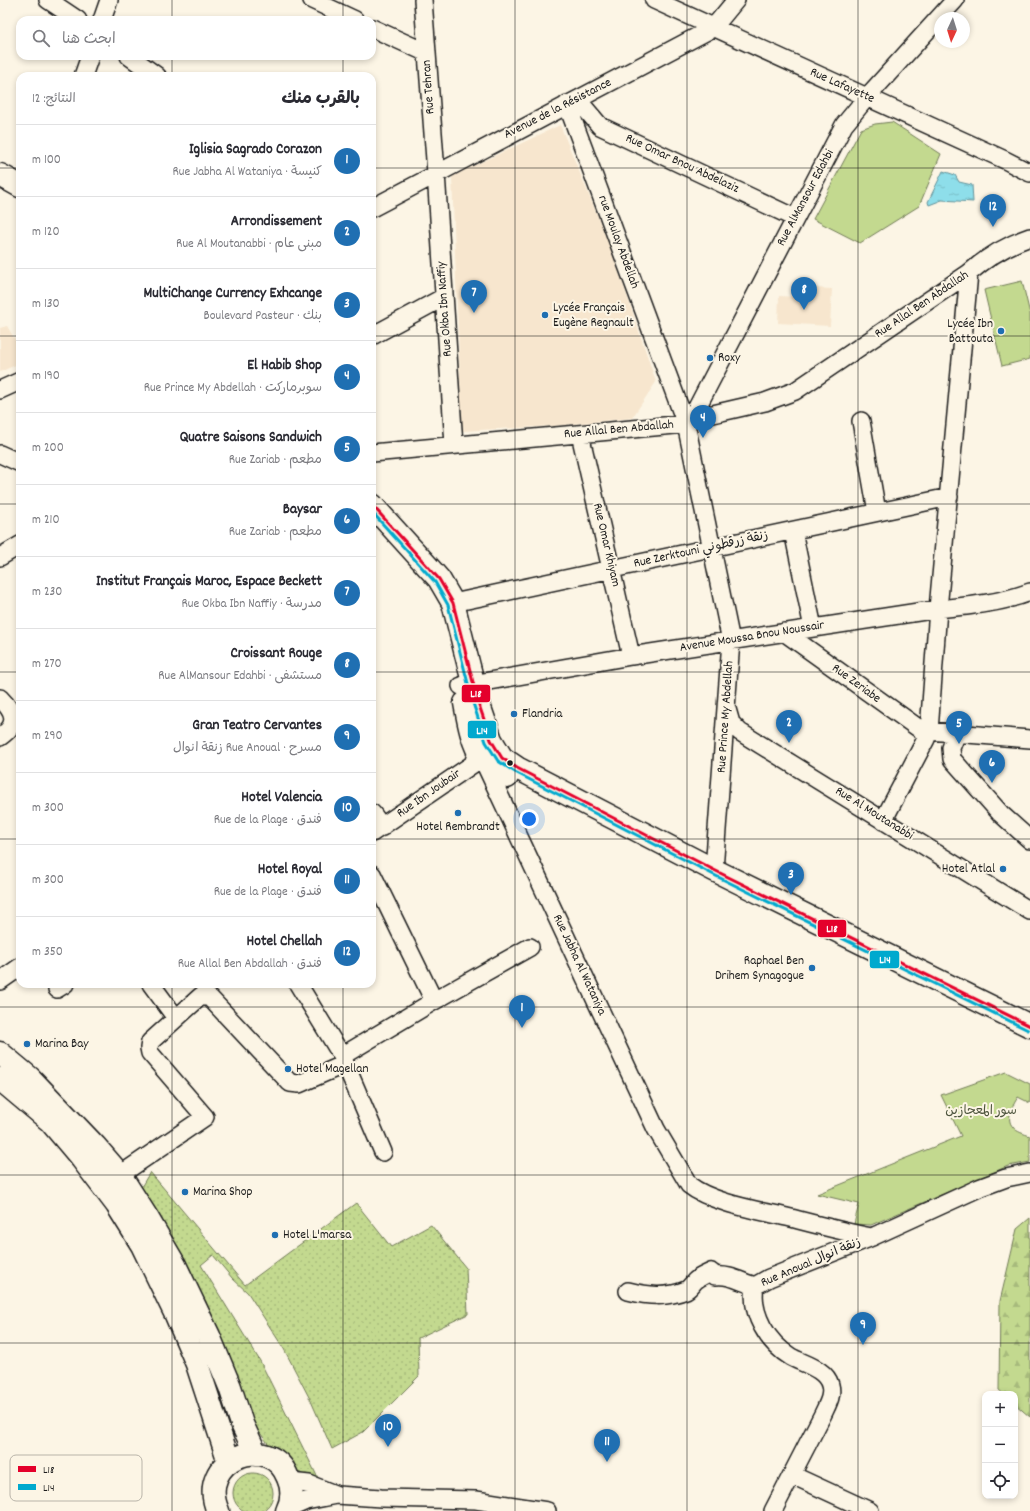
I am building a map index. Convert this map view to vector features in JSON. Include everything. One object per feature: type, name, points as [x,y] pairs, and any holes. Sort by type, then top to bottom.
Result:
[{"type":"main road","points":[[0,176],[16,184]]},
{"type":"main road","points":[[0,192],[16,200]]},
{"type":"main road","points":[[376,509],[439,580],[453,603],[471,691],[468,719],[478,749],[482,757],[490,765],[513,780],[717,885],[1030,1038]]},
{"type":"main road","points":[[376,530],[431,594],[440,610],[491,740],[502,758],[510,764],[714,870],[1030,1026]]},
{"type":"main road","points":[[0,1053],[30,1078],[58,1106],[120,1175],[175,1265],[209,1336],[230,1387],[242,1424],[256,1454]]},
{"type":"main road","points":[[0,1079],[50,1121],[82,1159],[117,1205],[142,1245],[198,1364],[229,1462]]},
{"type":"main road","points":[[218,1511],[214,1499],[214,1485],[219,1472],[229,1462],[242,1455],[256,1454],[271,1458],[287,1475],[290,1482],[291,1496],[287,1510]]},
{"type":"street","points":[[48,0],[72,16]]},
{"type":"street","points":[[103,16],[109,0]]},
{"type":"street","points":[[312,0],[346,16]]},
{"type":"street","name":"Rue Tehran","points":[[423,0],[436,173]]},
{"type":"street","name":"Rue Lafayette","points":[[654,0],[1030,172]]},
{"type":"street","name":"Avenue de la Résistance","points":[[376,206],[713,28],[736,0]]},
{"type":"street","name":"Rue AlMansour Edahbi","points":[[688,422],[844,125],[867,97],[955,0]]},
{"type":"street","points":[[376,30],[427,53]]},
{"type":"street","points":[[84,72],[89,60]]},
{"type":"street","points":[[135,60],[151,72]]},
{"type":"street","name":"Rue Omar Bnou Abdelaziz","points":[[573,102],[600,126],[795,218]]},
{"type":"street","name":"rue Moulay Abdellah","points":[[573,102],[688,422]]},
{"type":"street","name":"Rue Okba Ibn Naffiy","points":[[436,173],[454,445]]},
{"type":"street","name":"Rue Allal Ben Abdallah","points":[[376,453],[580,434],[688,422],[765,402],[795,392],[969,273],[982,262],[1002,249],[1030,237]]},
{"type":"street","points":[[883,820],[928,733],[969,273]]},
{"type":"street","points":[[376,334],[444,297]]},
{"type":"street","points":[[0,390],[16,383]]},
{"type":"street","name":"Rue Prince My Abdellah","points":[[688,422],[711,548],[731,641],[714,870]]},
{"type":"street","points":[[861,422],[877,512]]},
{"type":"street","name":"Rue Omar Khiyam","points":[[580,434],[631,656]]},
{"type":"street","points":[[0,454],[16,461]]},
{"type":"street","name":"Rue Zerktouni زنقة زرقطوني","points":[[453,603],[949,497]]},
{"type":"street","points":[[793,531],[813,628]]},
{"type":"street","points":[[0,557],[16,547]]},
{"type":"street","name":"Avenue Moussa Bnou Noussair","points":[[471,691],[631,656],[938,609],[970,606],[1002,600],[1030,592]]},
{"type":"street","name":"Rue Zeriabe","points":[[784,632],[928,733]]},
{"type":"street","points":[[0,698],[9,708],[13,720],[10,730],[0,737]]},
{"type":"street","name":"Rue Al Moutanabbi","points":[[726,709],[731,723],[740,732],[1030,911]]},
{"type":"street","points":[[928,733],[957,733],[1030,739]]},
{"type":"street","points":[[957,733],[951,748],[952,758],[1002,814],[1030,840]]},
{"type":"street","name":"Rue Ibn Joubair","points":[[377,830],[472,764],[478,749]]},
{"type":"street","name":"Rue Jabha Al Wataniya","points":[[478,749],[656,1129],[684,1179],[695,1190],[711,1198],[770,1214],[872,1237]]},
{"type":"street","points":[[376,882],[434,1001]]},
{"type":"street","points":[[120,1175],[205,1117],[150,1053],[149,1048],[150,1042],[201,996],[208,997],[286,1080],[294,1085],[299,1084],[343,1060],[434,1001],[530,947]]},
{"type":"street","points":[[0,981],[16,970]]},
{"type":"street","points":[[154,988],[176,1018]]},
{"type":"street","points":[[300,988],[343,1060],[383,1152]]},
{"type":"street","name":"Rue Anoual زنقة انوال","points":[[773,1511],[831,1398],[830,1383],[825,1376],[791,1356],[776,1345],[761,1324],[757,1312],[754,1292],[755,1286],[769,1278],[872,1237],[979,1188],[1013,1176],[1030,1173]]},
{"type":"street","points":[[628,1291],[650,1296],[662,1296],[687,1290],[694,1281],[711,1272],[715,1276],[730,1276],[741,1282],[755,1286]]},
{"type":"street","points":[[792,1474],[870,1511]]},
{"type":"street","points":[[290,1482],[309,1484],[337,1495]]},
{"type":"street","points":[[287,1510],[306,1501],[337,1495],[381,1498],[476,1500],[547,1511]]},
{"type":"shaded area","name":"Lycée Français Eugène Regnault","points":[[560,125],[611,248],[656,382],[632,418],[554,426],[462,431],[452,176]]},
{"type":"shaded area","points":[[815,288],[832,289],[830,326],[778,323],[779,296],[814,298]]},
{"type":"shaded area","points":[[7,326],[16,341],[16,365],[0,372],[0,328]]},
{"type":"green space","points":[[892,122],[941,154],[919,206],[860,243],[813,219],[861,129],[875,124]]},
{"type":"green space","points":[[1022,281],[1030,314],[1030,359],[1002,366],[984,290]]},
{"type":"green space","name":"سور المعجازين","points":[[1006,1072],[1030,1084],[1030,1103],[1018,1097],[1011,1112],[1010,1120],[1014,1129],[1030,1136],[1030,1162],[1008,1166],[871,1225],[854,1224],[859,1204],[817,1194],[961,1136],[941,1095]]},
{"type":"green space","points":[[150,1172],[245,1285],[356,1203],[391,1247],[431,1225],[466,1268],[468,1314],[418,1338],[419,1376],[363,1432],[332,1449],[311,1401],[284,1349],[248,1293],[232,1278],[213,1255],[201,1265],[260,1361],[318,1478],[305,1476],[295,1469],[271,1447],[253,1424],[190,1269],[140,1189]]},
{"type":"green space","points":[[1030,1218],[1030,1417],[1018,1407],[1018,1391],[999,1390],[1000,1301],[1017,1229]]},
{"type":"green space","points":[[253,1473],[261,1475],[267,1479],[273,1493],[271,1501],[267,1507],[257,1512],[245,1511],[239,1507],[235,1501],[233,1493],[235,1485],[239,1479],[245,1475]]},
{"type":"water","points":[[943,171],[955,175],[959,182],[972,185],[973,202],[942,200],[929,205],[928,202]]},
{"type":"transit line","name":"L18","points":[[376,509],[439,579],[453,603],[478,702],[491,740],[502,758],[517,768],[714,870],[1030,1026]]},
{"type":"transit line","name":"L14","points":[[376,516],[435,582],[448,605],[473,703],[486,742],[498,761],[515,772],[712,874],[1028,1030]]},
{"type":"place","name":"Hotel Chellah","points":[[993,227]]},
{"type":"place","name":"Croissant Rouge","points":[[804,310]]},
{"type":"place","name":"Institut Français Maroc, Espace Beckett","points":[[474,313]]},
{"type":"place","name":"Lycée Français Eugène Regnault","points":[[545,315]]},
{"type":"place","name":"Lycée Ibn Battouta","points":[[1001,331]]},
{"type":"place","name":"Roxy","points":[[710,358]]},
{"type":"place","name":"El Habib Shop","points":[[703,438]]},
{"type":"place","name":"Flandria","points":[[514,714]]},
{"type":"place","name":"Arrondissement","points":[[789,743]]},
{"type":"place","name":"Quatre Saisons Sandwich","points":[[959,744]]},
{"type":"place","name":"Baysar","points":[[992,783]]},
{"type":"place","name":"Hotel Rembrandt","points":[[458,813]]},
{"type":"place","name":"Hotel Atlal","points":[[1003,869]]},
{"type":"place","name":"MultiChange Currency Exhcange","points":[[791,895]]},
{"type":"place","name":"Raphael Ben Drihem Synagogue","points":[[812,968]]},
{"type":"place","name":"Iglisia Sagrado Corazon","points":[[522,1028]]},
{"type":"place","name":"Marina Bay","points":[[27,1044]]},
{"type":"place","name":"Hotel Magellan","points":[[288,1069]]},
{"type":"place","name":"Marina Shop","points":[[185,1192]]},
{"type":"place","name":"Hotel L'marsa","points":[[275,1235]]},
{"type":"place","name":"Gran Teatro Cervantes","points":[[863,1345]]},
{"type":"place","name":"Hotel Valencia","points":[[388,1447]]},
{"type":"place","name":"Hotel Royal","points":[[607,1462]]}]
